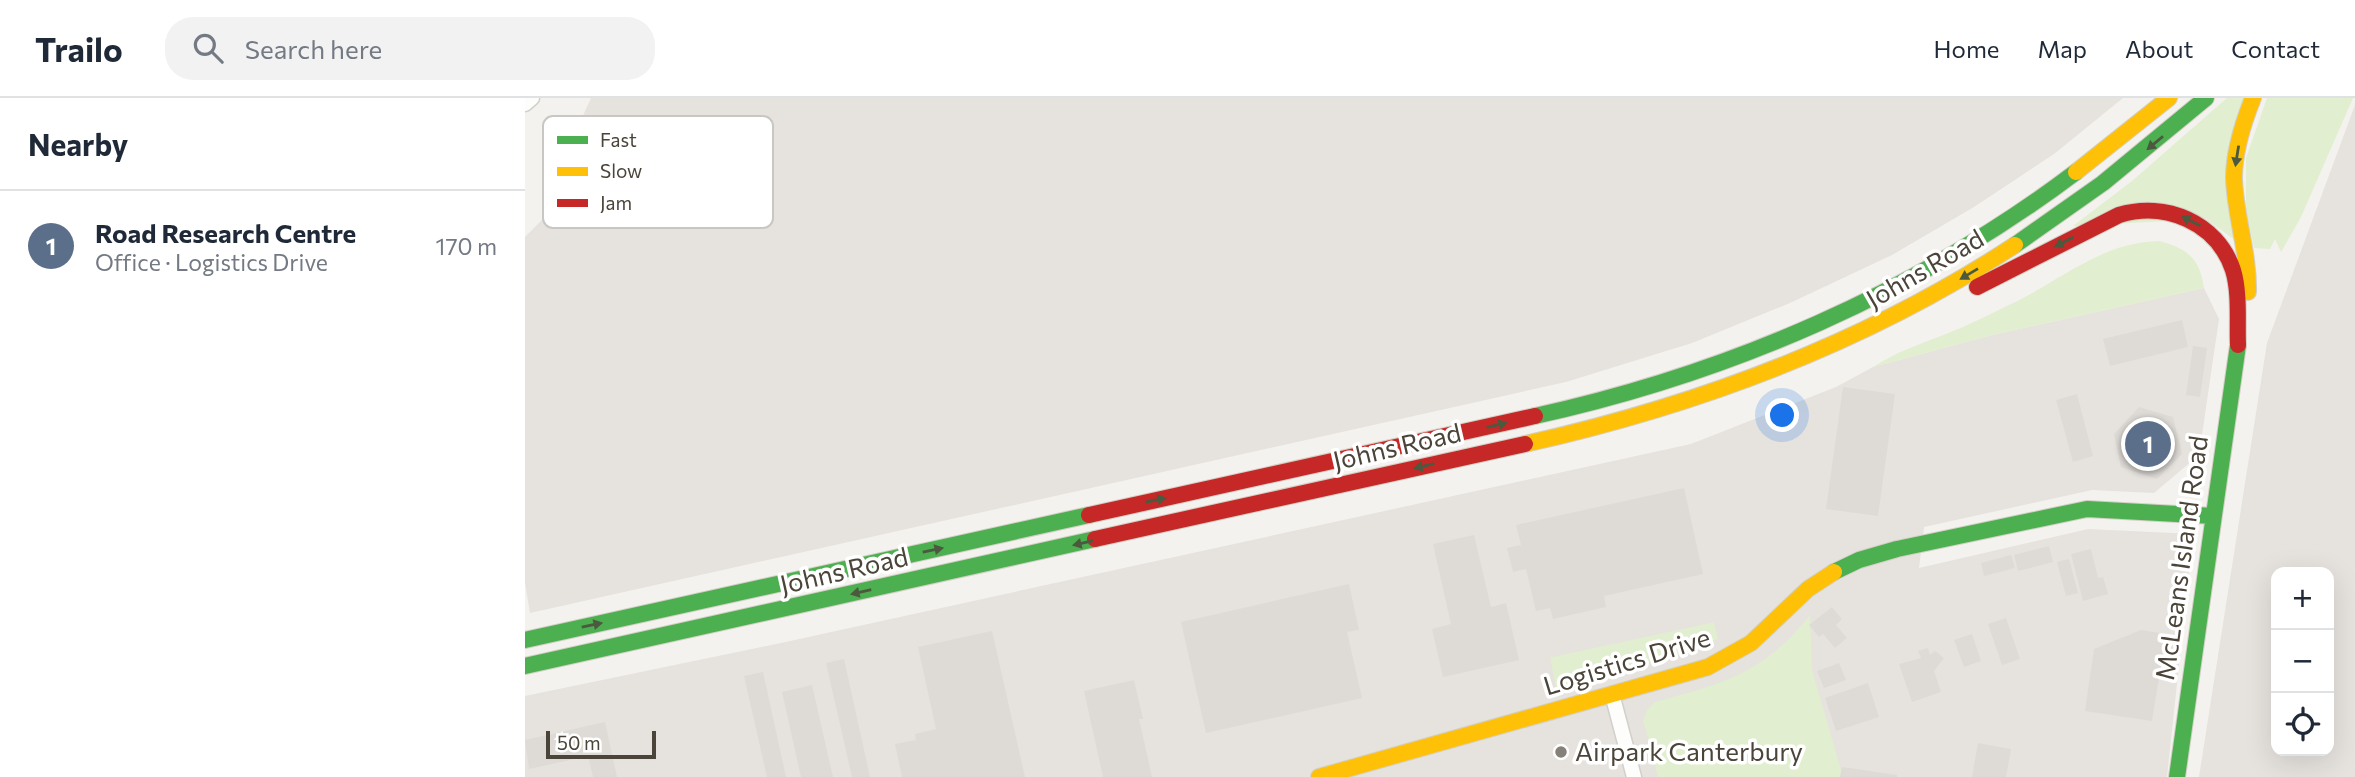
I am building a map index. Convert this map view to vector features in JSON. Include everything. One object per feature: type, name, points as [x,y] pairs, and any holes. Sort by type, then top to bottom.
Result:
[{"type":"main road","name":"Johns Road","points":[[525,640],[1545,414],[1700,371],[1807,329],[1904,282],[1953,254],[2021,212],[2073,175],[2169,98]]},
{"type":"main road","name":"Johns Road","points":[[525,666],[1586,430],[1689,401],[1867,330],[1965,277],[2049,223],[2139,156],[2206,98]]},
{"type":"main road","points":[[2238,345],[2245,321],[2249,274],[2235,187],[2235,169],[2242,128],[2253,98]]},
{"type":"main road","points":[[1586,430],[1658,418],[1722,402],[1784,379],[1896,328],[2112,218],[2145,211],[2168,212],[2189,219],[2205,228],[2221,244],[2233,271],[2238,345]]},
{"type":"main road","name":"McLeans Island Road","points":[[2177,777],[2238,345]]},
{"type":"main road","name":"Logistics Drive","points":[[1319,777],[1688,673],[1723,660],[1751,643],[1808,589],[1836,570],[1872,557],[2087,509],[2213,516]]},
{"type":"street","points":[[525,104],[532,98]]},
{"type":"street","points":[[1612,694],[1635,777]]},
{"type":"shaded area","points":[[591,98],[2123,98],[2054,154],[1974,207],[1892,255],[1790,303],[1692,343],[1566,382],[530,613],[525,583],[525,237],[543,219],[543,228],[773,228],[773,116],[583,116]]},
{"type":"shaded area","points":[[644,98],[2052,98],[2067,105],[2065,109],[1918,209],[1859,243],[1801,271],[1787,244],[1727,270],[1673,289],[1521,335],[588,547],[593,572],[566,579],[558,576],[552,555],[543,545],[530,423],[525,419],[525,332],[550,287],[594,240],[598,228],[773,228],[773,116],[648,116],[652,111]]},
{"type":"shaded area","points":[[2355,105],[2355,777],[2199,777],[2267,343]]},
{"type":"shaded area","points":[[2204,288],[2219,319],[2199,455],[2154,493],[2092,490],[1924,527],[1919,568],[2088,529],[2193,534],[2167,777],[525,777],[525,696],[781,643],[1691,444],[1836,387],[1873,367],[1992,335]]},
{"type":"shaded area","points":[[1900,360],[1936,365],[1916,518],[1878,513]]},
{"type":"shaded area","points":[[1812,410],[1827,483],[1821,484],[1818,489],[1830,543],[1805,549],[1776,417]]},
{"type":"shaded area","points":[[1704,581],[1714,622],[1553,657],[1547,620]]},
{"type":"shaded area","name":"Airpark Canterbury","points":[[1602,727],[1615,777],[1425,777]]},
{"type":"green space","points":[[2227,98],[2246,98],[2239,243],[2206,219],[2073,226],[2132,181]]},
{"type":"green space","points":[[2267,98],[2353,98],[2301,217],[2281,252],[2275,239],[2270,249],[2254,248],[2246,210],[2246,158]]},
{"type":"green space","points":[[2160,241],[2185,252],[2196,262],[2204,288],[1992,335],[1873,367],[2009,305],[2100,255],[2138,243]]},
{"type":"green space","points":[[1810,615],[1812,670],[1841,770],[1840,777],[1658,777],[1643,720],[1647,710],[1655,702],[1702,689],[1741,674],[1776,651]]},
{"type":"green space","points":[[1714,622],[1718,639],[1692,650],[1556,689],[1550,657]]},
{"type":"building","points":[[2182,320],[2188,347],[2110,366],[2103,339]]},
{"type":"building","points":[[2193,346],[2207,348],[2200,397],[2186,395]]},
{"type":"building","points":[[1843,387],[1895,394],[1878,516],[1826,509]]},
{"type":"building","points":[[2077,394],[2093,456],[2073,462],[2056,400]]},
{"type":"building","points":[[2139,407],[2173,417],[2182,454],[2157,479],[2121,467],[2114,434]]},
{"type":"building","points":[[1684,488],[1703,574],[1604,596],[1606,607],[1553,619],[1550,608],[1536,611],[1526,569],[1513,572],[1507,548],[1521,545],[1516,525]]},
{"type":"building","points":[[1474,535],[1491,607],[1506,603],[1519,660],[1443,677],[1432,629],[1451,624],[1433,544]]},
{"type":"building","points":[[2049,546],[2053,562],[2018,571],[2014,555]]},
{"type":"building","points":[[2091,549],[2098,578],[2103,577],[2108,594],[2083,601],[2071,554]]},
{"type":"building","points":[[2011,555],[2015,568],[1984,576],[1981,563]]},
{"type":"building","points":[[2069,559],[2078,593],[2066,596],[2057,562]]},
{"type":"building","points":[[1349,584],[1359,630],[1347,632],[1362,698],[1206,733],[1181,622]]},
{"type":"building","points":[[1832,607],[1842,619],[1836,625],[1847,638],[1835,648],[1823,634],[1819,637],[1809,625]]},
{"type":"building","points":[[2006,618],[2020,659],[2002,665],[1988,624]]},
{"type":"building","points":[[2141,630],[2166,634],[2152,721],[2085,711],[2094,649]]},
{"type":"building","points":[[992,631],[1025,777],[902,777],[895,744],[916,740],[915,734],[936,729],[918,647]]},
{"type":"building","points":[[1972,634],[1981,661],[1964,667],[1954,640]]},
{"type":"building","points":[[1928,648],[1930,655],[1935,651],[1944,658],[1934,671],[1941,692],[1912,702],[1899,664],[1921,658],[1918,651]]},
{"type":"building","points":[[844,659],[870,777],[852,777],[826,663]]},
{"type":"building","points":[[1839,663],[1846,680],[1824,688],[1817,671]]},
{"type":"building","points":[[763,672],[786,777],[767,777],[744,676]]},
{"type":"building","points":[[1134,680],[1143,719],[1139,719],[1152,777],[1103,777],[1084,691]]},
{"type":"building","points":[[1868,683],[1879,717],[1836,731],[1825,698]]},
{"type":"building","points":[[812,685],[833,777],[801,777],[782,692]]},
{"type":"building","points":[[605,722],[617,777],[593,777],[588,756],[529,769],[525,740]]},
{"type":"building","points":[[1978,743],[2011,749],[2006,777],[1972,777]]},
{"type":"building","points":[[1842,767],[1897,775],[1897,777],[1840,777]]},
{"type":"traffic: fast","points":[[2015,245],[2103,183],[2206,98]]},
{"type":"traffic: fast","points":[[1535,416],[1679,377],[1750,352],[1819,323],[1952,255],[2076,172]]},
{"type":"traffic: fast","points":[[2177,777],[2238,345]]},
{"type":"traffic: fast","points":[[1834,572],[1859,560],[1897,549],[2087,509],[2213,516]]},
{"type":"traffic: fast","points":[[525,640],[1089,515]]},
{"type":"traffic: fast","points":[[525,666],[1095,539]]},
{"type":"traffic: slow","points":[[2076,172],[2169,98]]},
{"type":"traffic: slow","points":[[2248,292],[2234,178],[2240,137],[2253,98]]},
{"type":"traffic: slow","points":[[1525,444],[1654,410],[1779,367],[1900,312],[2015,245]]},
{"type":"traffic: slow","points":[[1319,777],[1708,667],[1751,643],[1808,589],[1834,572]]},
{"type":"traffic: jam","points":[[1977,287],[2119,215],[2136,211],[2171,214],[2202,228],[2215,239],[2225,253],[2237,288],[2238,345]]},
{"type":"traffic: jam","points":[[1089,515],[1535,416]]},
{"type":"traffic: jam","points":[[1095,539],[1525,444]]},
{"type":"place","name":"Road Research Centre","points":[[2148,444]]},
{"type":"place","name":"Airpark Canterbury","points":[[1561,752]]}]
